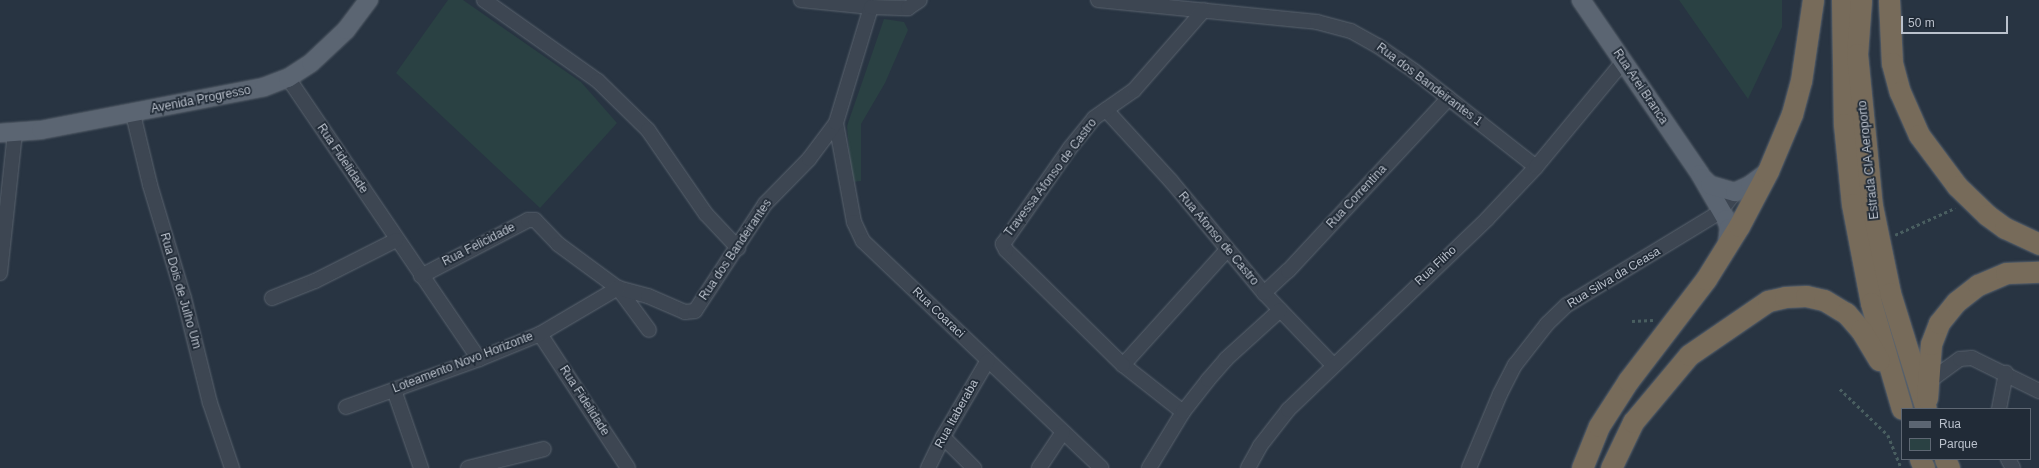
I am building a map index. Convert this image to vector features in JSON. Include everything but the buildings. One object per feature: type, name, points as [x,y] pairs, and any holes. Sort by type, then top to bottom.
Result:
[{"type":"highway","points":[[1582,468],[1599,426],[1620,394],[1706,279],[1727,245],[1768,171],[1792,114],[1801,81],[1813,0]]},
{"type":"highway","name":"Estrada CIA Aeroporto","points":[[1842,0],[1844,124],[1852,204],[1871,303],[1899,401]]},
{"type":"highway","name":"Estrada CIA Aeroporto","points":[[1861,0],[1857,54],[1872,206],[1890,293],[1926,408]]},
{"type":"highway","points":[[1889,0],[1892,63],[1908,114],[1931,154],[1966,194],[1987,215],[2005,228],[2039,244]]},
{"type":"highway","points":[[1926,408],[1931,344],[1939,323],[1956,302],[1978,285],[2006,273],[2039,272]]},
{"type":"highway","points":[[1611,468],[1632,422],[1689,355],[1747,313],[1768,301],[1780,298],[1806,296],[1824,300],[1846,313],[1874,351],[1899,401]]},
{"type":"main road","name":"Avenida Progresso","points":[[8,133],[133,114],[238,94],[288,78],[326,49],[368,0]]},
{"type":"main road","name":"Rua Arei Branca","points":[[1580,0],[1700,174],[1729,228],[1727,245]]},
{"type":"main road","points":[[1735,192],[1761,179],[1768,171]]},
{"type":"main road","name":"Rua Arei Branca","points":[[1700,174],[1710,185],[1735,192]]},
{"type":"street","points":[[484,0],[598,81],[648,130],[701,208],[738,248]]},
{"type":"street","points":[[801,0],[871,7],[908,8],[920,0]]},
{"type":"street","name":"Rua dos Bandeirantes 1","points":[[1098,0],[1317,22],[1351,31],[1378,46],[1448,98],[1536,167]]},
{"type":"street","name":"Rua dos Bandeirantes","points":[[618,288],[648,296],[689,313],[697,309],[738,248],[765,204],[809,159],[836,123],[871,7]]},
{"type":"street","name":"Travessa Afonso de Castro","points":[[1183,412],[1123,365],[1006,250],[1003,244],[1070,148],[1094,118],[1134,90],[1204,10]]},
{"type":"street","name":"Rua Fliho","points":[[1248,468],[1274,426],[1333,365],[1487,219],[1536,167],[1623,62]]},
{"type":"street","name":"Rua Fidelidade","points":[[288,78],[396,240],[480,359]]},
{"type":"street","name":"Rua Correntina","points":[[1264,293],[1288,271],[1448,98]]},
{"type":"street","name":"Rua Afonso de Castro","points":[[1106,110],[1171,181],[1264,293],[1333,365]]},
{"type":"street","name":"Rua Dois de Julho Um","points":[[133,114],[150,185],[184,298],[210,403],[232,468]]},
{"type":"street","name":"Rua Coaraci","points":[[836,123],[857,231],[863,241],[1101,468]]},
{"type":"street","points":[[0,273],[8,133]]},
{"type":"street","name":"Rua Silva da Ceasa","points":[[1469,468],[1500,394],[1515,365],[1548,324],[1567,305],[1720,212],[1735,192]]},
{"type":"street","name":"Rua Felicidade","points":[[421,276],[528,220],[538,221],[558,244],[618,288]]},
{"type":"street","points":[[272,298],[315,281],[396,240]]},
{"type":"street","points":[[1123,365],[1227,250]]},
{"type":"street","points":[[618,288],[649,330]]},
{"type":"street","name":"Loteamento Novo Horizonte","points":[[346,407],[480,359],[540,334],[618,288]]},
{"type":"street","points":[[1149,468],[1183,412],[1226,359],[1280,310]]},
{"type":"street","name":"Rua Fidelidade","points":[[540,334],[628,468]]},
{"type":"street","points":[[1928,382],[1960,359],[1968,358],[1980,360],[2039,391]]},
{"type":"street","name":"Rua Itaberaba","points":[[928,468],[942,437],[988,360]]},
{"type":"street","points":[[1999,408],[2006,373]]},
{"type":"street","points":[[394,390],[420,468]]},
{"type":"street","points":[[1039,468],[1063,432]]},
{"type":"street","points":[[942,437],[974,468]]},
{"type":"street","points":[[468,468],[544,448]]},
{"type":"path","points":[[1897,242],[1895,235],[1958,206],[1966,194]]},
{"type":"path","points":[[1840,389],[1888,435],[1901,468]]},
{"type":"green space","points":[[448,0],[463,0],[581,82],[617,123],[540,208],[396,73]]},
{"type":"green space","points":[[1679,0],[1782,0],[1782,27],[1748,99]]},
{"type":"green space","points":[[884,19],[904,22],[908,30],[885,83],[861,124],[861,181],[852,182],[847,126]]}]
